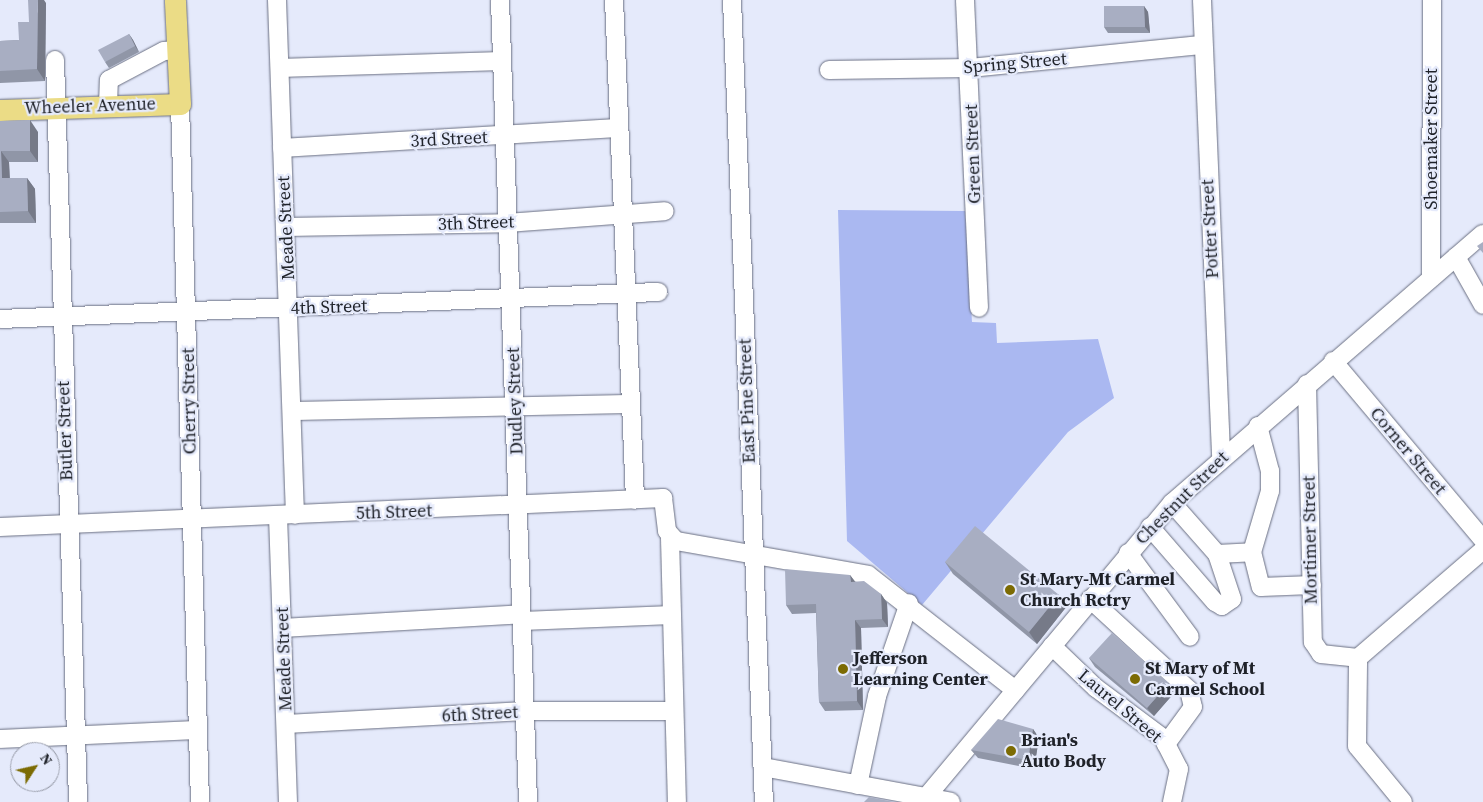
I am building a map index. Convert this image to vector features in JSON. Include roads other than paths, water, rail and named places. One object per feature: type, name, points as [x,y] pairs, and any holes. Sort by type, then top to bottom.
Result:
[{"type":"main road","name":"Cherry Street","points":[[175,0],[180,104]]},
{"type":"main road","name":"Wheeler Avenue","points":[[0,110],[180,104]]},
{"type":"street","name":"Meade Street","points":[[278,0],[292,411],[282,628],[288,802]]},
{"type":"street","name":"Dudley Street","points":[[500,0],[502,136],[511,299],[528,802]]},
{"type":"street","points":[[614,0],[616,128],[635,500]]},
{"type":"street","name":"East Pine Street","points":[[732,0],[764,802]]},
{"type":"street","name":"Green Street","points":[[965,0],[970,68],[979,308]]},
{"type":"street","name":"Potter Street","points":[[1202,0],[1201,45],[1221,457]]},
{"type":"street","name":"Shoemaker Street","points":[[1431,278],[1432,0]]},
{"type":"street","name":"Spring Street","points":[[829,70],[970,68],[1201,45]]},
{"type":"street","points":[[108,105],[108,80],[164,51],[177,50]]},
{"type":"street","name":"Butler Street","points":[[55,60],[61,315],[78,802]]},
{"type":"street","points":[[280,68],[501,61]]},
{"type":"street","name":"Cherry Street","points":[[180,104],[200,802]]},
{"type":"street","name":"3rd Street","points":[[282,148],[616,128]]},
{"type":"street","name":"3th Street","points":[[286,227],[507,223],[621,216],[665,211]]},
{"type":"street","name":"Chestnut Street","points":[[924,800],[1128,553],[1172,503],[1221,457],[1483,234]]},
{"type":"street","points":[[1456,257],[1483,305]]},
{"type":"street","name":"4th Street","points":[[0,319],[61,315],[290,309],[658,292]]},
{"type":"street","name":"Corner Street","points":[[1333,361],[1483,540]]},
{"type":"street","name":"Mortimer Street","points":[[1307,384],[1313,642],[1321,654],[1358,658]]},
{"type":"street","points":[[292,411],[515,403],[630,404]]},
{"type":"street","points":[[1258,426],[1268,452],[1270,491],[1252,552],[1261,587],[1312,585]]},
{"type":"street","name":"5th Street","points":[[0,527],[519,507],[663,498],[670,538]]},
{"type":"street","points":[[1150,527],[1222,606],[1232,594],[1217,554],[1172,503]]},
{"type":"street","points":[[677,802],[670,538],[868,574],[909,603],[1015,690]]},
{"type":"street","points":[[1403,802],[1357,746],[1358,658],[1483,550]]},
{"type":"street","points":[[1217,554],[1252,552]]},
{"type":"street","points":[[1128,553],[1190,637]]},
{"type":"street","points":[[1090,599],[1189,690],[1193,707],[1166,744]]},
{"type":"street","points":[[858,785],[877,696],[909,603]]},
{"type":"street","points":[[282,628],[522,617],[672,615]]},
{"type":"street","name":"Laurel Street","points":[[1052,646],[1166,744],[1179,769],[1172,802]]},
{"type":"street","name":"6th Street","points":[[286,724],[524,711],[674,711]]},
{"type":"street","points":[[0,739],[198,730]]},
{"type":"street","points":[[763,767],[924,800],[951,802]]},
{"type":"place","name":"St Mary-Mt Carmel Church Rctry","points":[[1010,590]]},
{"type":"place","name":"Jefferson Learning Center","points":[[843,669]]},
{"type":"place","name":"St Mary of Mt Carmel School","points":[[1135,679]]},
{"type":"place","name":"Brian's Auto Body","points":[[1011,751]]}]
